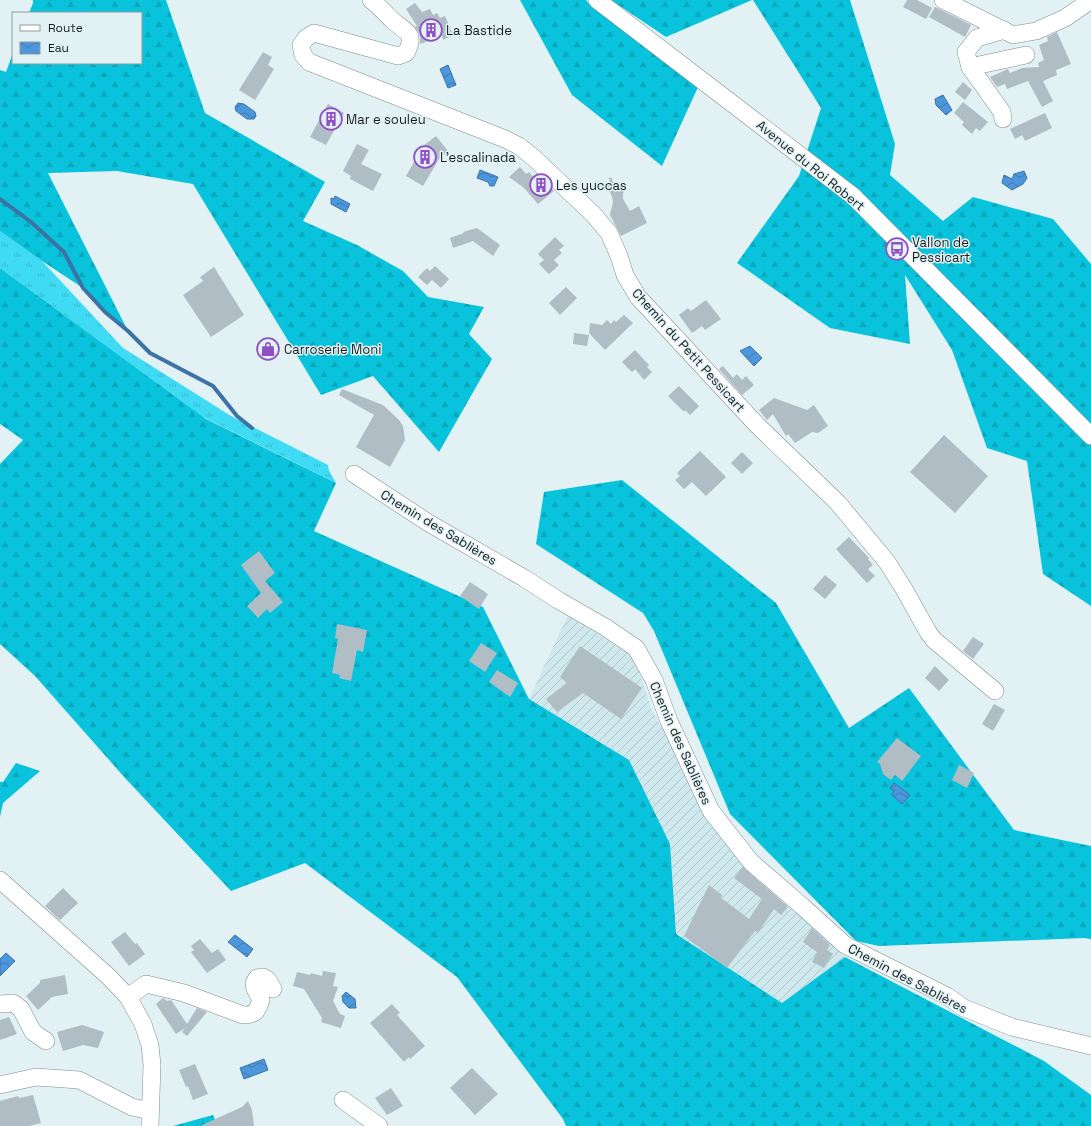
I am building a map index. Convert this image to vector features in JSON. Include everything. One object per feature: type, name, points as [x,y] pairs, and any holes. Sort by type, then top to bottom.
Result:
[{"type":"street","name":"Chemin du Petit Pessicart","points":[[371,0],[380,6],[394,22],[407,30],[410,39],[410,47],[406,53],[398,56],[314,33],[306,38],[301,45],[303,55],[309,62],[505,139],[519,146],[534,158],[593,214],[609,233],[625,275],[638,297],[758,426],[842,508],[887,562],[934,640],[995,691]]},
{"type":"street","name":"Avenue du Roi Robert","points":[[597,0],[853,196],[1091,436]]},
{"type":"street","points":[[943,0],[1014,35],[1036,31],[1065,18],[1088,3],[1090,0]]},
{"type":"street","points":[[1002,119],[1002,112],[970,67],[966,52],[977,38],[1004,30]]},
{"type":"street","points":[[970,67],[1026,56]]},
{"type":"street","name":"Chemin des Sablières","points":[[354,474],[426,522],[524,578],[558,600],[605,627],[636,648],[654,680],[669,721],[711,811],[752,862],[845,945],[947,996],[964,1008],[1012,1027],[1091,1046]]},
{"type":"street","points":[[0,880],[108,976],[128,997],[143,1024],[150,1045],[152,1065],[150,1119]]},
{"type":"street","points":[[128,997],[146,984],[184,993],[243,1015],[251,1015],[258,1010],[261,1000],[255,989],[254,983],[258,978],[263,977],[268,980],[272,989]]},
{"type":"street","points":[[0,1004],[13,1003],[21,1009],[33,1032],[46,1042]]},
{"type":"street","points":[[0,1085],[36,1077],[79,1080],[132,1107],[150,1119]]},
{"type":"street","points":[[343,1100],[379,1126]]},
{"type":"shaded area","points":[[568,615],[634,657],[652,710],[737,859],[845,957],[782,1003],[676,934],[670,844],[529,699]]},
{"type":"green space","points":[[33,0],[166,0],[205,113],[325,182],[303,221],[357,245],[403,271],[428,297],[484,307],[469,334],[492,359],[439,452],[373,376],[321,395],[193,184],[117,171],[48,173],[128,331],[105,312],[83,288],[0,231],[0,70],[6,72],[12,56],[12,64],[142,64],[142,12],[29,12]]},
{"type":"green space","points":[[520,0],[586,0],[591,6],[698,87],[662,166],[572,95]]},
{"type":"green space","points":[[611,0],[752,0],[666,37]]},
{"type":"green space","points":[[753,0],[850,0],[895,144],[890,175],[943,221],[973,197],[1053,219],[1091,264],[1091,606],[1043,574],[1027,461],[987,448],[952,350],[905,275],[910,344],[830,328],[737,263],[799,176],[821,108]]},
{"type":"green space","points":[[0,231],[42,261],[123,348],[231,416],[328,465],[329,471],[336,483],[203,417],[0,268]]},
{"type":"green space","points":[[0,268],[206,419],[336,483],[314,531],[483,607],[529,699],[629,760],[670,844],[676,934],[782,1003],[845,957],[1044,1061],[1091,1095],[1091,1126],[566,1126],[563,1119],[457,977],[305,863],[231,891],[125,778],[35,676],[0,644],[0,464],[23,440],[0,424]]},
{"type":"green space","points":[[622,480],[776,603],[849,728],[909,688],[1014,830],[1091,846],[1091,939],[1084,938],[879,946],[856,941],[730,814],[654,631],[643,613],[536,544],[544,492]]},
{"type":"green space","points":[[16,763],[40,771],[3,803],[0,817],[0,782],[3,782]]},
{"type":"green space","points":[[213,1115],[218,1126],[173,1126]]},
{"type":"water","points":[[448,65],[456,85],[448,88],[440,69]]},
{"type":"water","points":[[943,95],[952,110],[946,115],[936,105],[935,99]]},
{"type":"water","points":[[238,103],[244,104],[255,112],[256,116],[254,119],[247,119],[236,111],[235,107]]},
{"type":"water","points":[[480,170],[498,177],[494,186],[490,186],[488,182],[477,178]]},
{"type":"water","points":[[1024,171],[1027,178],[1023,184],[1012,190],[1002,183],[1004,175],[1012,179],[1014,174]]},
{"type":"water","points":[[335,196],[350,204],[346,212],[331,204],[331,198],[334,199]]},
{"type":"water","points":[[750,346],[762,358],[754,366],[740,351]]},
{"type":"water","points":[[894,783],[910,795],[902,804],[892,795],[894,791],[890,788]]},
{"type":"water","points":[[235,935],[253,949],[247,957],[228,942]]},
{"type":"water","points":[[6,953],[15,961],[0,976],[0,959]]},
{"type":"water","points":[[346,992],[355,999],[356,1008],[349,1008],[343,1002],[342,996]]},
{"type":"water","points":[[264,1059],[268,1070],[244,1079],[240,1068]]},
{"type":"building","points":[[907,0],[917,0],[932,8],[926,19],[903,7]]},
{"type":"building","name":"La Bastide","points":[[415,3],[422,12],[430,9],[433,15],[437,13],[440,18],[445,16],[453,35],[443,40],[442,36],[420,44],[420,35],[415,26],[417,26],[406,9]]},
{"type":"building","points":[[935,7],[971,25],[965,37],[929,17]]},
{"type":"building","points":[[1057,32],[1071,64],[1056,70],[1057,75],[1043,81],[1053,101],[1042,107],[1028,81],[1007,89],[1005,84],[997,87],[990,77],[1008,69],[1010,73],[1022,68],[1039,67],[1038,63],[1044,60],[1039,45],[1048,41],[1047,37]]},
{"type":"building","points":[[263,52],[272,57],[268,65],[274,69],[255,100],[239,90]]},
{"type":"building","points":[[963,82],[972,90],[965,100],[955,92]]},
{"type":"building","points":[[963,102],[988,122],[980,131],[976,128],[972,134],[962,125],[964,122],[954,113]]},
{"type":"building","name":"Mar e souleu","points":[[328,104],[344,113],[326,145],[310,137]]},
{"type":"building","points":[[1045,113],[1052,128],[1025,141],[1022,135],[1015,139],[1010,129]]},
{"type":"building","name":"L'escalinada","points":[[436,136],[448,151],[439,159],[423,186],[406,176],[423,146]]},
{"type":"building","points":[[357,144],[369,150],[361,164],[382,174],[373,191],[350,179],[351,176],[343,171]]},
{"type":"building","name":"Les yuccas","points":[[520,167],[526,174],[529,172],[534,178],[537,175],[554,191],[538,204],[523,187],[509,177]]},
{"type":"building","points":[[611,177],[613,182],[627,185],[623,194],[623,199],[630,211],[639,206],[647,223],[621,236],[610,215],[613,202],[610,192],[599,185],[610,183],[609,178]]},
{"type":"building","points":[[477,228],[500,245],[493,256],[473,241],[453,248],[450,238]]},
{"type":"building","points":[[555,237],[564,246],[559,250],[562,253],[554,260],[559,265],[549,274],[539,264],[544,260],[538,254]]},
{"type":"building","points":[[435,266],[449,279],[441,288],[432,280],[427,285],[418,277],[427,268],[430,271]]},
{"type":"building","points":[[214,267],[244,315],[211,337],[183,295],[203,281],[200,277]]},
{"type":"building","points":[[566,287],[577,298],[560,315],[549,303]]},
{"type":"building","points":[[706,300],[721,319],[705,330],[702,326],[692,333],[679,315],[688,308],[691,311]]},
{"type":"building","points":[[624,315],[633,323],[605,350],[589,333],[590,323],[602,325],[607,320],[611,324],[614,320],[616,322]]},
{"type":"building","points":[[574,333],[589,335],[587,346],[573,344]]},
{"type":"building","points":[[635,350],[649,365],[647,367],[652,372],[644,380],[635,369],[632,372],[622,362]]},
{"type":"building","points":[[723,366],[733,378],[737,374],[742,380],[746,376],[754,385],[742,395],[719,369]]},
{"type":"building","points":[[679,386],[699,406],[690,415],[685,410],[684,412],[668,396]]},
{"type":"building","points":[[342,389],[383,405],[399,420],[403,426],[405,440],[390,467],[356,447],[374,415],[339,395]]},
{"type":"building","points":[[774,398],[807,410],[814,405],[828,426],[818,433],[812,432],[795,443],[788,434],[786,436],[773,414],[767,420],[759,410]]},
{"type":"building","points":[[944,435],[988,476],[955,513],[910,472]]},
{"type":"building","points":[[700,451],[726,477],[706,496],[692,482],[684,489],[675,480],[680,476],[677,473]]},
{"type":"building","points":[[742,452],[753,463],[742,474],[731,463]]},
{"type":"building","points":[[849,537],[869,558],[868,559],[873,565],[868,569],[875,576],[867,583],[836,549]]},
{"type":"building","points":[[259,551],[275,573],[265,581],[283,602],[270,613],[267,609],[258,618],[247,606],[261,593],[241,565]]},
{"type":"building","points":[[825,575],[837,585],[825,599],[813,589]]},
{"type":"building","points":[[470,582],[488,594],[479,609],[460,596]]},
{"type":"building","points":[[337,624],[367,630],[363,652],[357,650],[351,681],[339,678],[340,675],[332,673],[338,639],[335,638]]},
{"type":"building","points":[[973,637],[984,644],[973,659],[963,651]]},
{"type":"building","points":[[481,643],[497,653],[485,672],[469,661]]},
{"type":"building","points":[[580,646],[642,688],[621,719],[583,693],[557,712],[546,699],[567,683],[560,677]]},
{"type":"building","points":[[935,666],[949,680],[939,691],[925,678]]},
{"type":"building","points":[[497,670],[518,683],[510,697],[489,682]]},
{"type":"building","points":[[994,704],[1005,710],[993,731],[982,724]]},
{"type":"building","points":[[897,738],[921,756],[902,781],[895,775],[891,780],[883,774],[880,764],[877,762]]},
{"type":"building","points":[[959,765],[974,773],[967,788],[952,780]]},
{"type":"building","points":[[743,867],[788,907],[781,915],[774,909],[758,933],[755,931],[727,968],[684,936],[709,885],[722,895],[721,898],[749,919],[762,899],[734,878]]},
{"type":"building","points":[[63,888],[78,903],[60,920],[45,906]]},
{"type":"building","points":[[812,928],[830,945],[827,950],[833,954],[824,968],[812,962],[817,952],[803,942]]},
{"type":"building","points":[[125,932],[135,944],[137,943],[145,954],[129,966],[111,942]]},
{"type":"building","points":[[200,939],[212,953],[218,949],[226,960],[207,973],[191,952],[194,950],[191,946]]},
{"type":"building","points":[[323,971],[336,973],[333,986],[338,987],[333,1001],[340,1014],[345,1016],[341,1028],[321,1022],[322,1018],[304,989],[293,986],[297,972],[310,975],[311,973],[322,976]]},
{"type":"building","points":[[65,975],[68,994],[52,997],[38,1010],[26,996],[40,983],[40,980]]},
{"type":"building","points":[[163,998],[167,1001],[171,1000],[187,1024],[197,1008],[207,1012],[187,1036],[182,1032],[185,1028],[176,1034],[156,1004]]},
{"type":"building","points":[[392,1004],[400,1013],[397,1015],[425,1046],[410,1059],[409,1057],[404,1062],[370,1023]]},
{"type":"building","points":[[9,1017],[17,1034],[0,1040],[0,1020]]},
{"type":"building","points":[[82,1025],[104,1032],[98,1048],[83,1045],[63,1051],[57,1032]]},
{"type":"building","points":[[195,1064],[208,1094],[193,1100],[188,1086],[186,1087],[179,1070]]},
{"type":"building","points":[[472,1068],[498,1094],[475,1115],[450,1088]]},
{"type":"building","points":[[391,1088],[403,1106],[387,1115],[375,1098]]},
{"type":"building","points":[[33,1095],[41,1123],[29,1126],[0,1126],[0,1101],[18,1096],[19,1098]]},
{"type":"building","points":[[248,1101],[252,1110],[254,1126],[200,1126],[242,1107]]},
{"type":"waterway","points":[[0,199],[31,222],[64,252],[83,288],[105,312],[128,331],[150,353],[213,386],[237,416],[252,428]]},
{"type":"place","name":"La Bastide","points":[[431,30]]},
{"type":"place","name":"Mar e souleu","points":[[331,119]]},
{"type":"place","name":"L'escalinada","points":[[425,157]]},
{"type":"place","name":"Les yuccas","points":[[541,185]]},
{"type":"place","name":"Vallon de Pessicart","points":[[897,249]]},
{"type":"place","name":"Carroserie Moni","points":[[268,349]]}]
